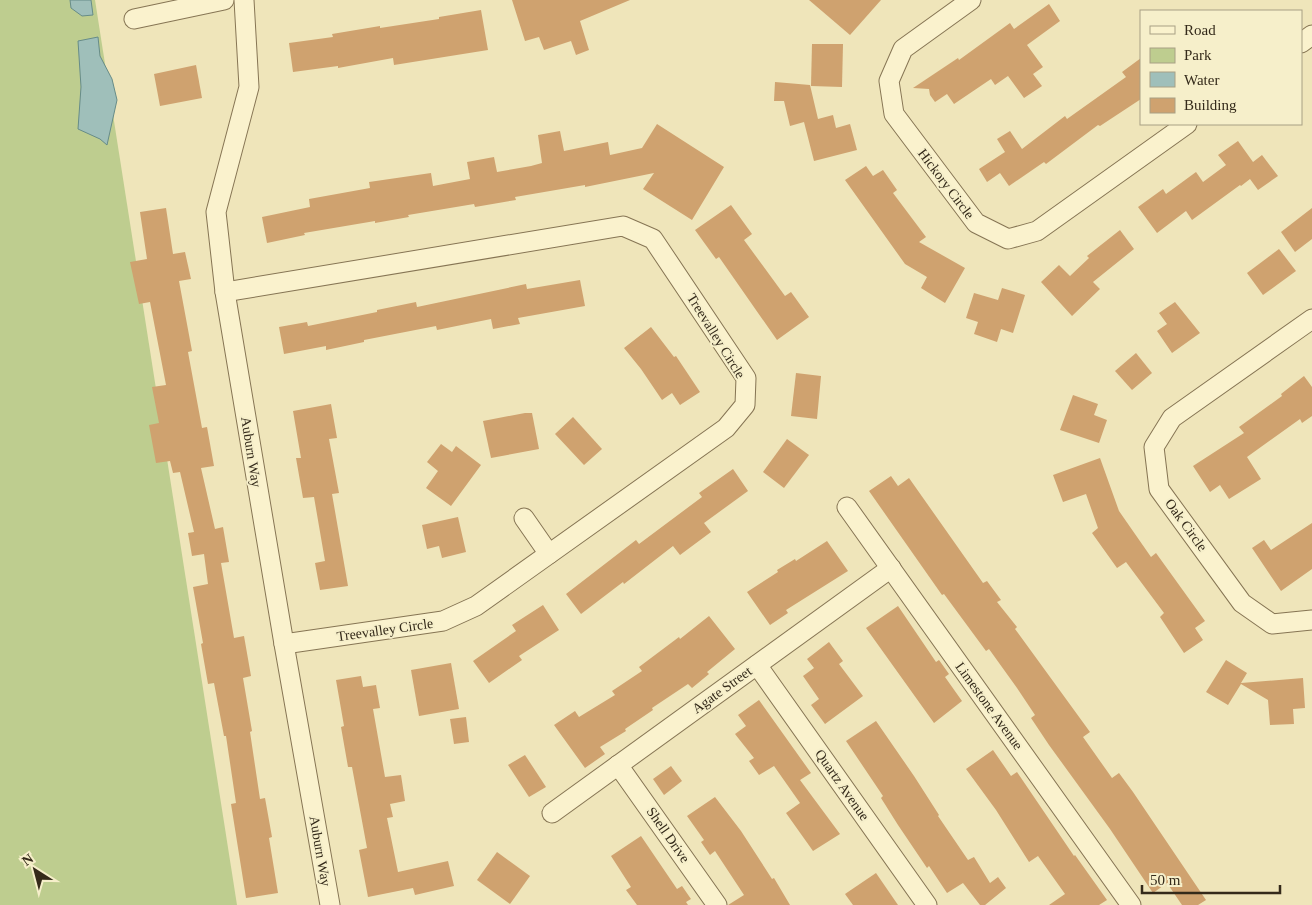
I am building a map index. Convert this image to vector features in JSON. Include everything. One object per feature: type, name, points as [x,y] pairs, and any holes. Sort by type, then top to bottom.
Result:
[{"type":"street","points":[[134,19],[224,0]]},
{"type":"street","name":"Auburn Way","points":[[244,0],[249,87],[216,212],[225,292],[330,905]]},
{"type":"street","name":"Hickory Circle","points":[[972,0],[903,49],[889,81],[894,114],[976,223],[1008,239],[1037,231],[1186,125]]},
{"type":"street","name":"Treevalley Circle","points":[[225,292],[622,226],[653,239],[746,378],[745,405],[726,428],[476,606],[442,621],[284,644]]},
{"type":"street","name":"Oak Circle","points":[[1312,319],[1172,418],[1154,447],[1159,489],[1242,603],[1272,624],[1312,620]]},
{"type":"street","name":"Limestone Avenue","points":[[847,507],[1132,905]]},
{"type":"street","points":[[524,518],[549,554]]},
{"type":"street","name":"Agate Street","points":[[552,812],[891,568]]},
{"type":"street","name":"Quartz Avenue","points":[[757,665],[927,905]]},
{"type":"street","name":"Shell Drive","points":[[618,765],[717,905]]},
{"type":"green space","points":[[0,0],[95,0],[237,905],[0,905]]},
{"type":"water","points":[[70,0],[91,0],[93,15],[82,16],[71,8]]},
{"type":"water","points":[[98,37],[100,56],[112,79],[117,100],[107,145],[100,139],[78,129],[81,87],[78,41]]},
{"type":"building","points":[[512,0],[630,0],[580,21],[589,50],[576,55],[571,41],[544,50],[539,37],[525,41]]},
{"type":"building","points":[[809,0],[881,0],[850,35]]},
{"type":"building","points":[[1049,4],[1060,21],[1027,45],[1043,67],[1033,74],[1042,86],[1024,98],[1008,76],[995,85],[991,79],[954,104],[947,94],[935,102],[930,95],[929,89],[913,88],[958,58],[959,60],[1010,23],[1014,29]]},
{"type":"building","points":[[481,10],[488,50],[394,65],[393,58],[338,68],[338,66],[293,72],[289,43],[333,37],[332,34],[380,26],[380,28],[439,19],[439,17]]},
{"type":"building","points":[[812,44],[843,44],[842,87],[811,86]]},
{"type":"building","points":[[1140,59],[1140,100],[1100,126],[1098,125],[1046,164],[1044,162],[1009,186],[1000,173],[987,182],[979,169],[1005,152],[997,139],[1010,131],[1022,149],[1065,116],[1067,119],[1126,77],[1122,72]]},
{"type":"building","points":[[196,65],[202,98],[160,106],[154,74]]},
{"type":"building","points":[[775,82],[810,85],[818,119],[833,115],[836,128],[850,124],[857,150],[814,161],[804,122],[790,126],[784,101],[774,101]]},
{"type":"building","points":[[657,124],[724,167],[692,220],[643,189],[654,173],[585,187],[585,185],[515,197],[516,200],[475,207],[474,204],[408,215],[409,217],[375,223],[375,221],[304,233],[305,235],[267,243],[262,217],[310,207],[309,199],[370,188],[369,182],[431,173],[433,186],[470,179],[467,162],[494,157],[497,172],[531,166],[542,163],[538,135],[560,131],[564,151],[608,142],[610,155],[642,148]]},
{"type":"building","points":[[1238,141],[1253,162],[1262,155],[1278,176],[1258,190],[1250,179],[1192,220],[1186,211],[1157,233],[1138,207],[1163,189],[1166,194],[1196,172],[1203,182],[1226,165],[1218,155]]},
{"type":"building","points":[[866,166],[873,176],[883,170],[897,190],[893,193],[926,237],[919,242],[965,268],[945,303],[921,288],[927,277],[905,264],[845,180]]},
{"type":"building","points":[[731,205],[752,234],[744,240],[785,296],[791,292],[809,317],[777,340],[719,257],[716,259],[695,230]]},
{"type":"building","points":[[166,208],[173,254],[185,252],[191,279],[179,281],[192,351],[188,352],[202,428],[207,427],[214,466],[201,468],[215,529],[223,527],[229,562],[221,563],[234,638],[244,636],[251,676],[243,678],[252,731],[250,732],[260,799],[265,798],[272,837],[269,838],[278,893],[246,898],[231,804],[236,803],[226,736],[224,736],[214,683],[208,684],[193,587],[208,584],[204,554],[192,556],[188,533],[194,532],[180,472],[173,473],[170,461],[156,463],[149,425],[159,423],[152,387],[166,385],[150,302],[139,304],[130,262],[147,259],[140,212]]},
{"type":"building","points":[[1312,208],[1312,239],[1295,252],[1281,232]]},
{"type":"building","points":[[1120,230],[1134,249],[1093,282],[1100,289],[1072,316],[1041,282],[1059,265],[1070,276],[1089,258],[1087,256]]},
{"type":"building","points":[[1279,249],[1296,271],[1263,295],[1247,273]]},
{"type":"building","points":[[580,280],[585,306],[518,318],[520,324],[493,329],[491,319],[437,330],[436,326],[364,340],[364,342],[326,350],[326,346],[284,354],[279,327],[307,322],[308,326],[416,302],[417,307],[526,284],[527,289]]},
{"type":"building","points":[[1002,288],[1025,295],[1013,333],[1001,329],[997,342],[974,334],[978,322],[966,318],[974,293],[998,300]]},
{"type":"building","points":[[1175,302],[1200,333],[1172,353],[1157,331],[1167,324],[1159,313]]},
{"type":"building","points":[[651,327],[674,357],[676,356],[700,392],[680,405],[672,393],[662,400],[624,348]]},
{"type":"building","points":[[1136,353],[1152,373],[1132,390],[1115,371]]},
{"type":"building","points":[[796,373],[821,376],[817,419],[791,416]]},
{"type":"building","points":[[1304,376],[1312,387],[1312,416],[1302,423],[1300,419],[1247,457],[1261,479],[1229,499],[1220,485],[1210,492],[1193,466],[1244,433],[1239,427],[1282,396],[1281,394]]},
{"type":"building","points":[[1073,395],[1098,404],[1094,415],[1107,420],[1099,443],[1060,430]]},
{"type":"building","points":[[331,404],[337,438],[329,439],[339,493],[332,494],[348,586],[320,590],[315,563],[325,561],[314,497],[303,498],[296,458],[301,458],[293,411]]},
{"type":"building","points":[[532,413],[539,449],[491,458],[483,421]]},
{"type":"building","points":[[573,417],[602,449],[584,465],[555,434]]},
{"type":"building","points":[[787,439],[809,455],[784,488],[763,472]]},
{"type":"building","points":[[441,444],[452,452],[456,446],[481,465],[451,506],[426,488],[438,471],[427,462]]},
{"type":"building","points":[[1100,458],[1119,511],[1151,557],[1156,553],[1205,621],[1195,628],[1203,640],[1184,653],[1160,617],[1164,613],[1126,562],[1117,568],[1092,533],[1098,528],[1086,494],[1063,502],[1053,475]]},
{"type":"building","points":[[733,469],[748,491],[704,523],[711,532],[680,555],[673,546],[581,614],[566,594],[636,540],[639,544],[702,497],[699,493]]},
{"type":"building","points":[[891,476],[898,486],[909,478],[983,583],[987,581],[1001,600],[997,602],[1017,627],[1015,629],[1090,732],[1083,737],[1112,778],[1119,773],[1206,900],[1198,905],[1182,905],[1167,883],[1153,893],[1031,718],[1035,715],[1017,688],[989,649],[986,651],[944,594],[942,595],[869,491]]},
{"type":"building","points":[[458,517],[466,552],[442,558],[439,546],[427,549],[422,525]]},
{"type":"building","points":[[1312,523],[1312,569],[1281,591],[1252,548],[1264,540],[1271,550]]},
{"type":"building","points":[[827,541],[848,571],[786,610],[788,613],[770,625],[747,592],[778,572],[777,570],[795,559],[796,561]]},
{"type":"building","points":[[543,605],[559,630],[519,656],[522,660],[489,683],[473,661],[516,631],[512,625]]},
{"type":"building","points":[[898,606],[936,662],[939,660],[949,674],[945,677],[962,701],[934,723],[866,628]]},
{"type":"building","points":[[709,616],[735,649],[707,672],[709,674],[692,688],[688,684],[652,708],[653,710],[625,729],[626,731],[600,747],[605,754],[585,768],[554,725],[575,711],[579,717],[615,695],[612,691],[642,671],[639,667],[679,637],[680,639]]},
{"type":"building","points":[[829,642],[843,661],[839,664],[863,696],[825,724],[811,705],[819,699],[803,676],[814,668],[807,659]]},
{"type":"building","points":[[1226,660],[1247,673],[1241,683],[1303,678],[1305,708],[1293,709],[1294,724],[1270,725],[1268,700],[1241,684],[1228,705],[1206,692]]},
{"type":"building","points":[[451,663],[459,709],[419,716],[411,670]]},
{"type":"building","points":[[361,676],[363,687],[376,685],[380,708],[373,709],[385,777],[401,775],[405,801],[390,804],[393,817],[387,818],[398,872],[448,861],[454,886],[415,895],[413,888],[368,897],[359,850],[367,848],[352,767],[348,767],[341,727],[344,726],[336,680]]},
{"type":"building","points":[[759,700],[811,773],[800,780],[840,834],[813,851],[786,813],[800,803],[774,766],[759,775],[749,761],[754,758],[735,734],[746,726],[738,715]]},
{"type":"building","points":[[466,717],[469,742],[454,744],[450,719]]},
{"type":"building","points":[[876,721],[968,860],[974,857],[990,883],[998,877],[1006,888],[985,905],[980,905],[963,883],[947,893],[929,866],[927,868],[898,825],[881,798],[883,796],[846,741]]},
{"type":"building","points":[[993,750],[1011,776],[1017,772],[1074,856],[1107,900],[1099,905],[1049,905],[1065,894],[1038,856],[1029,862],[996,810],[966,769]]},
{"type":"building","points":[[525,755],[546,787],[529,797],[508,765]]},
{"type":"building","points":[[671,766],[682,781],[664,795],[653,779]]},
{"type":"building","points":[[715,797],[741,831],[772,879],[774,878],[790,905],[728,905],[744,895],[715,851],[710,855],[701,842],[704,840],[687,816]]},
{"type":"building","points":[[641,836],[677,889],[682,886],[691,899],[686,902],[688,905],[637,905],[626,890],[631,887],[611,856]]},
{"type":"building","points":[[497,852],[530,876],[510,904],[477,880]]},
{"type":"building","points":[[876,873],[898,905],[853,905],[845,894]]}]
